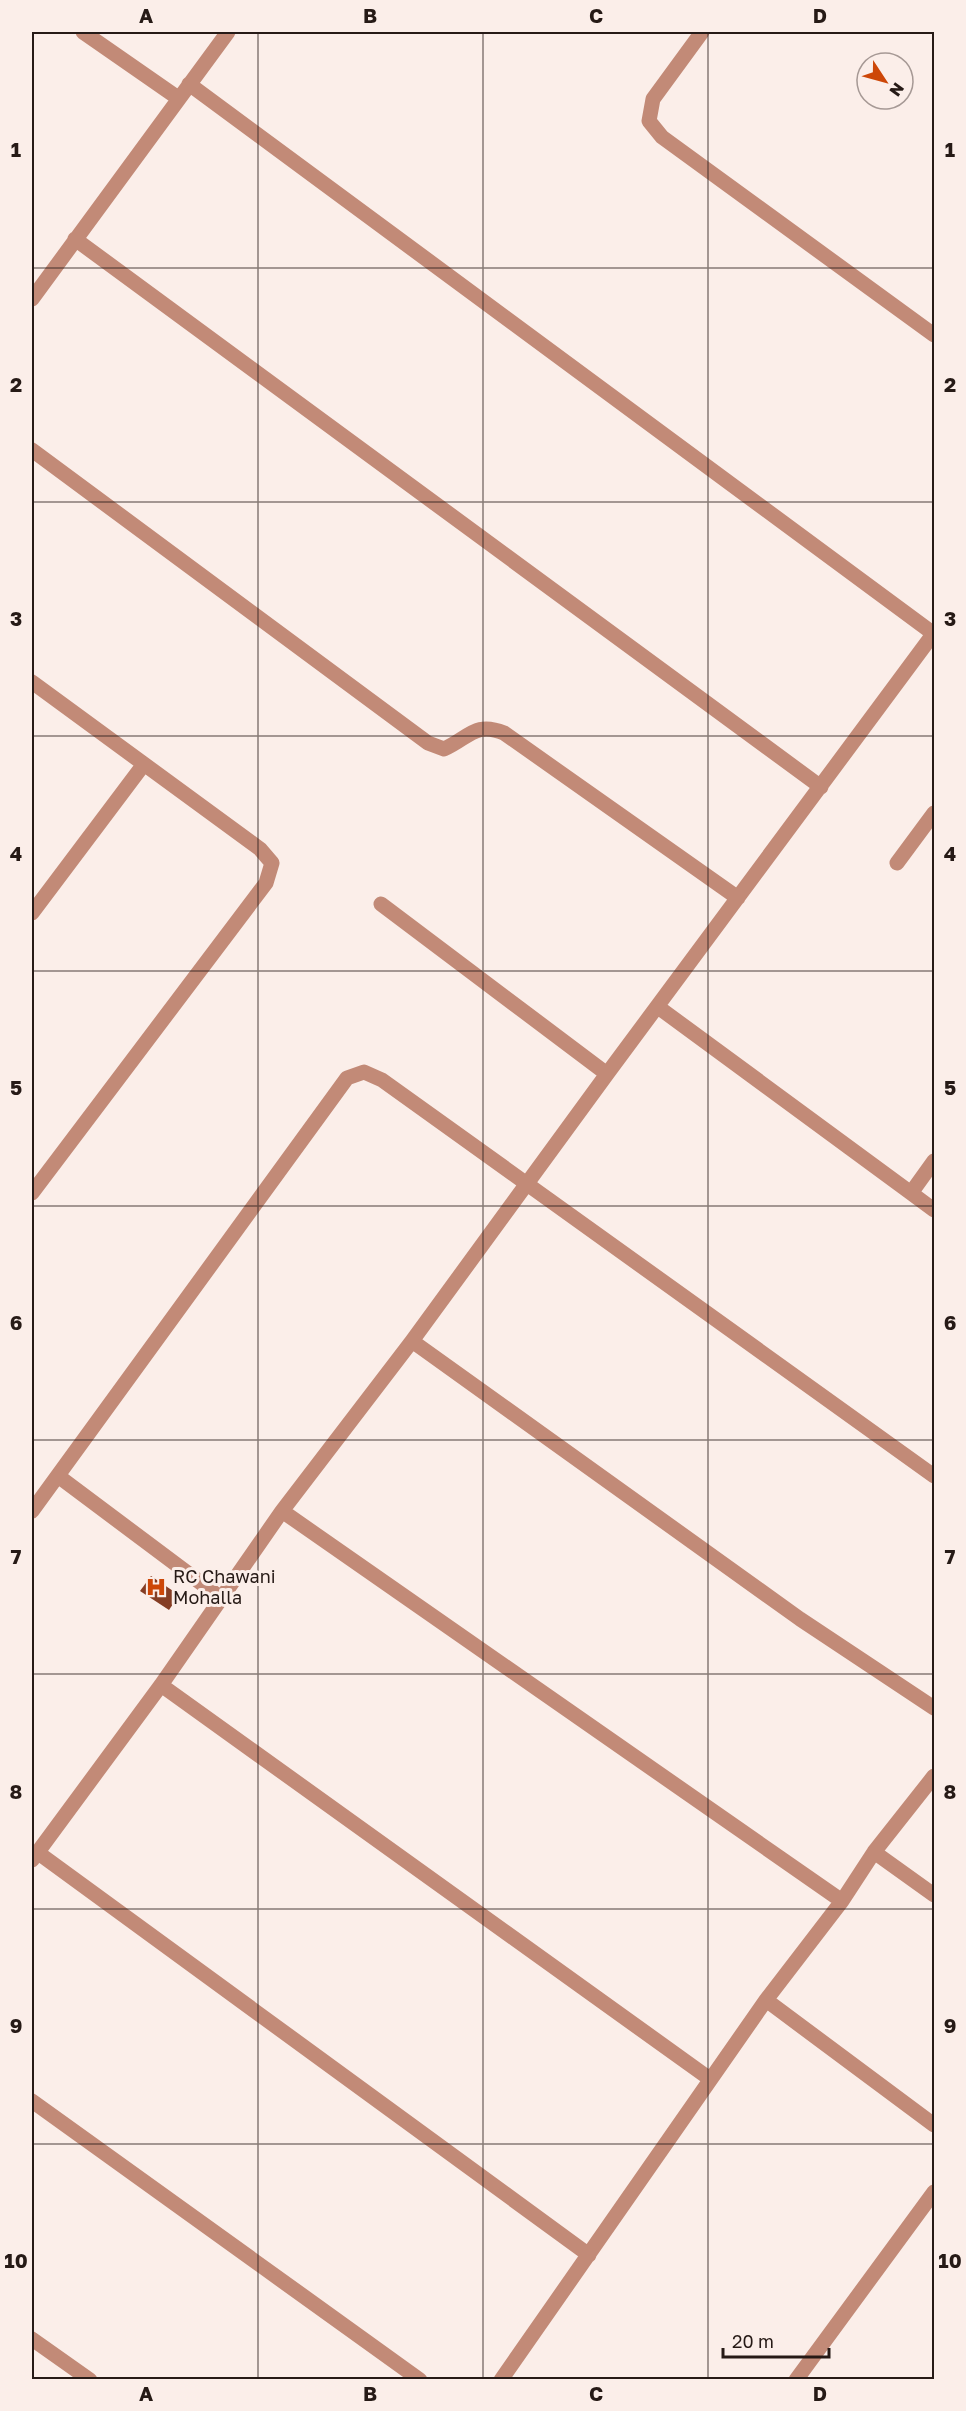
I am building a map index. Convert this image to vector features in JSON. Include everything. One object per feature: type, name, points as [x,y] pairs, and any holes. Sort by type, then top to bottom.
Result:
[{"type":"street","points":[[83,32],[178,98]]},
{"type":"street","points":[[32,299],[228,32]]},
{"type":"street","points":[[702,32],[653,99],[649,121],[662,137],[934,335]]},
{"type":"street","points":[[189,84],[934,633],[412,1341],[282,1511],[161,1685],[34,1856],[589,2255]]},
{"type":"street","points":[[75,239],[821,787]]},
{"type":"street","points":[[32,450],[428,743],[444,749],[459,742],[473,731],[490,728],[504,733],[738,898]]},
{"type":"street","points":[[32,682],[260,849],[272,863],[266,883],[32,1193]]},
{"type":"street","points":[[32,913],[144,764]]},
{"type":"street","points":[[897,863],[934,813]]},
{"type":"street","points":[[381,904],[607,1074]]},
{"type":"street","points":[[658,1007],[934,1210]]},
{"type":"street","points":[[32,1511],[347,1078],[364,1072],[382,1080],[528,1183],[934,1476]]},
{"type":"street","points":[[911,1192],[934,1161]]},
{"type":"street","points":[[412,1341],[800,1619],[934,1708]]},
{"type":"street","points":[[58,1476],[221,1598]]},
{"type":"street","points":[[282,1511],[842,1900]]},
{"type":"street","points":[[161,1685],[711,2079]]},
{"type":"street","points":[[501,2379],[766,2000],[842,1900],[874,1852],[934,1776]]},
{"type":"street","points":[[874,1852],[934,1895]]},
{"type":"street","points":[[766,2000],[934,2125]]},
{"type":"street","points":[[32,2101],[420,2379]]},
{"type":"street","points":[[796,2379],[934,2192]]},
{"type":"street","points":[[32,2339],[90,2379]]},
{"type":"building","points":[[151,1576],[179,1595],[169,1610],[140,1591]]},
{"type":"place","name":"RC Chawani Mohalla","points":[[156,1587]]}]
